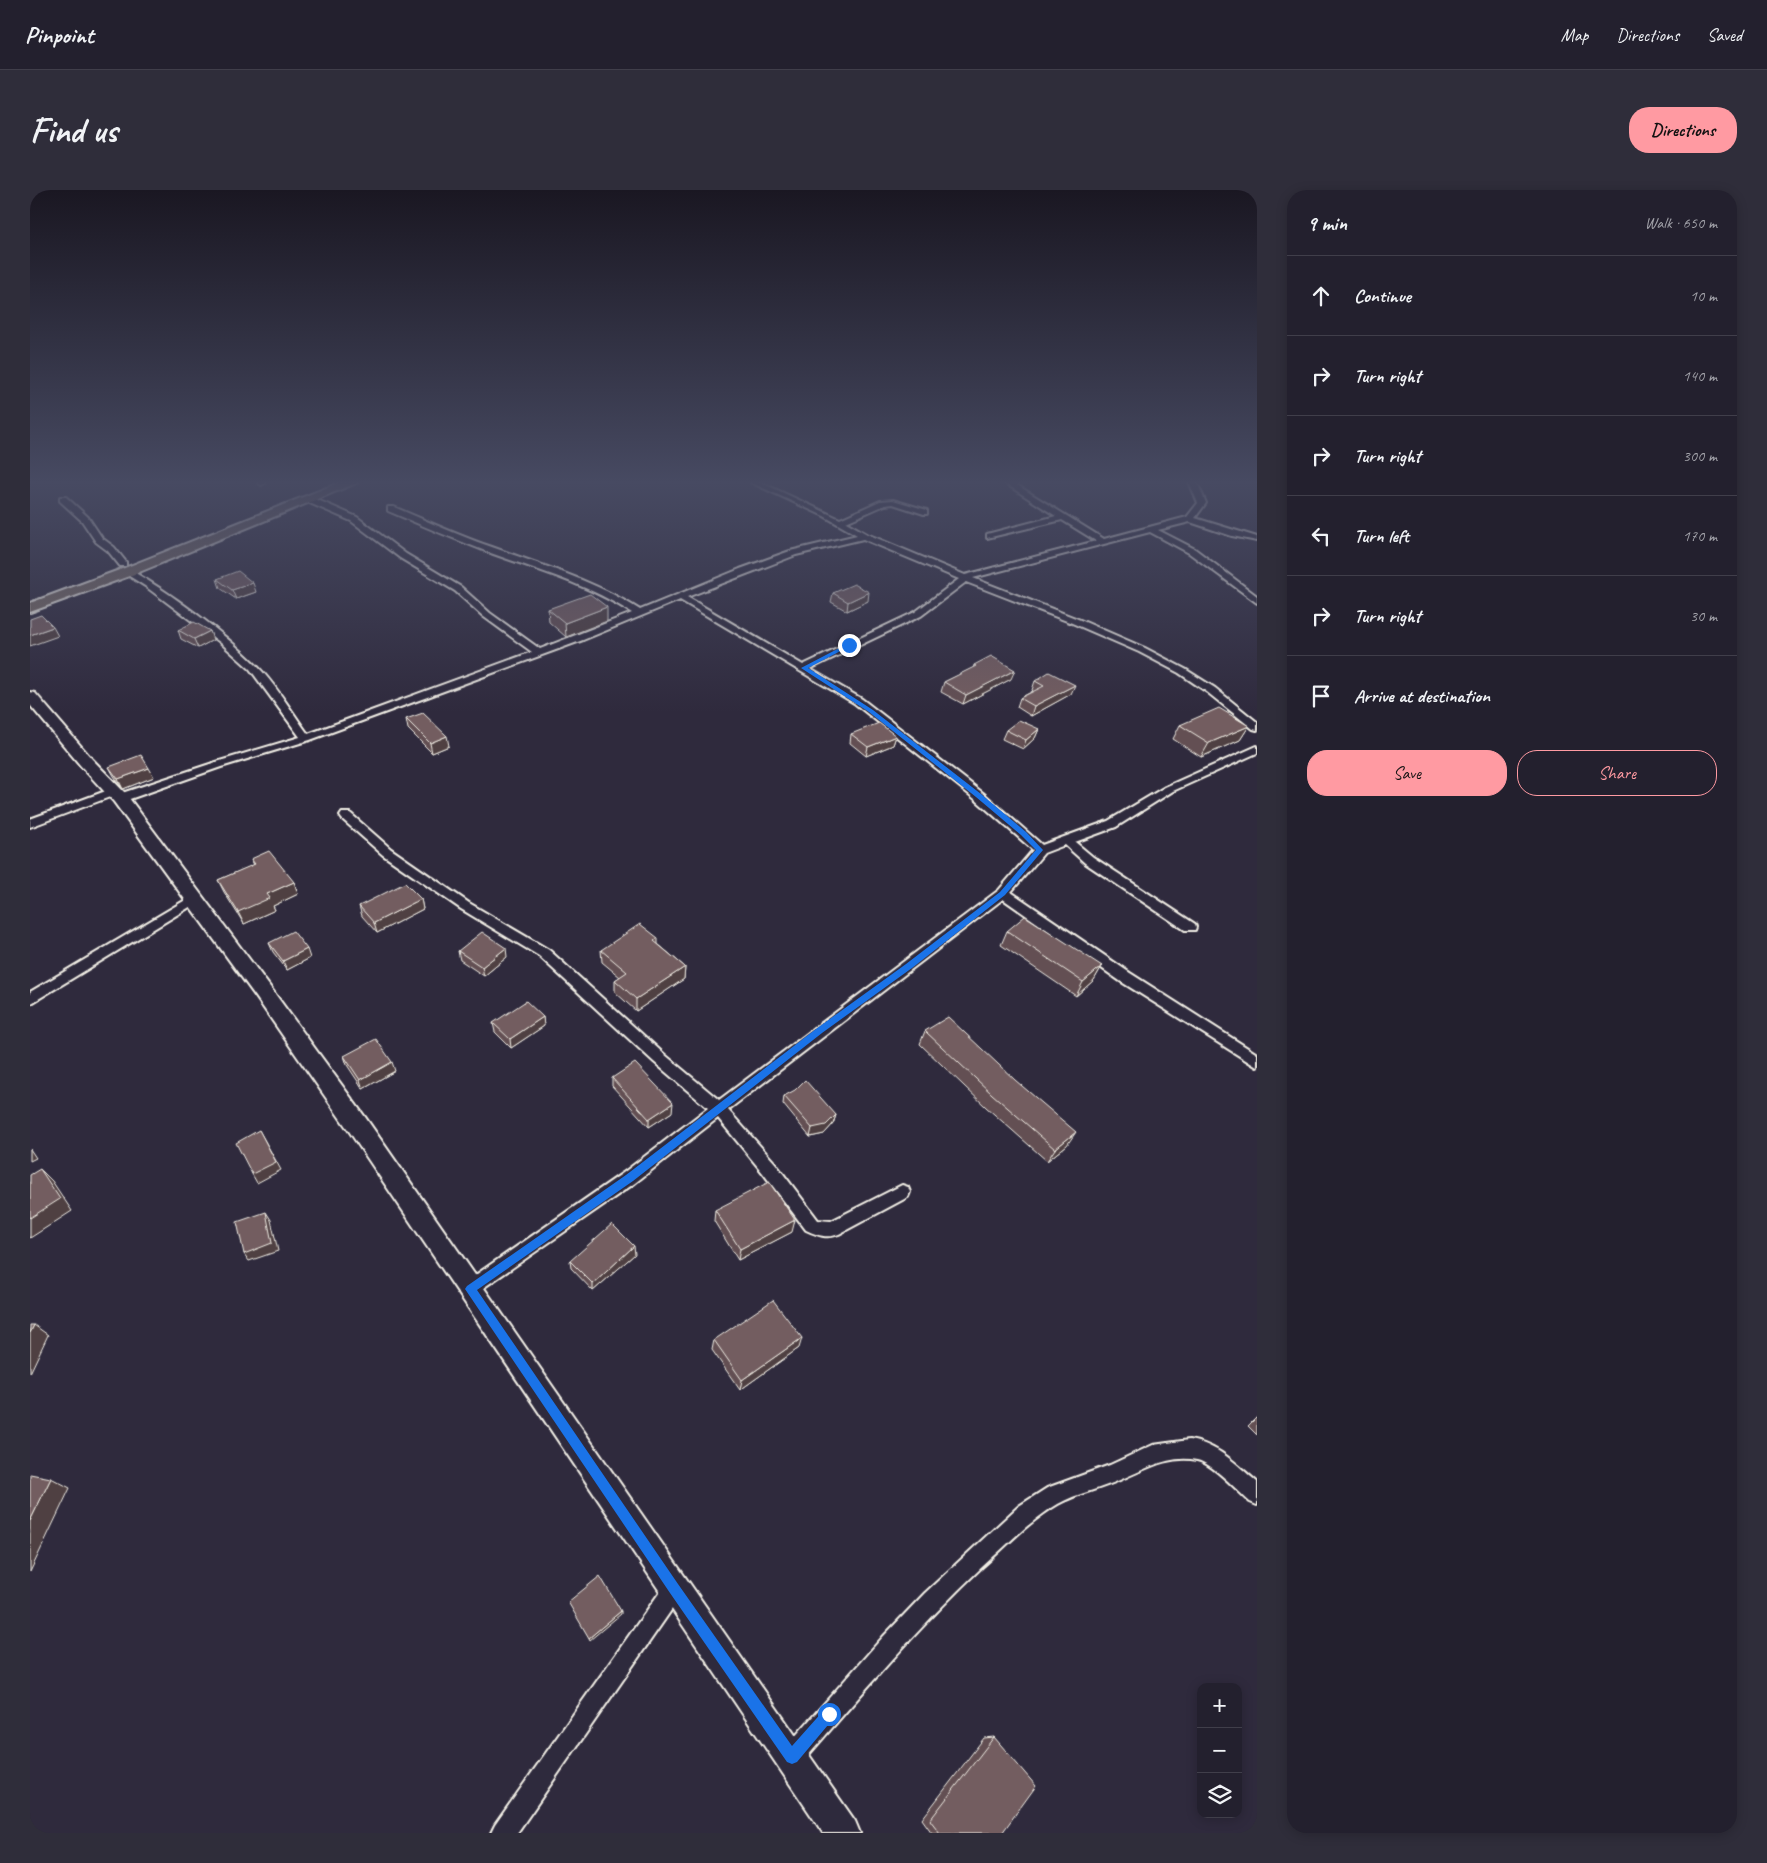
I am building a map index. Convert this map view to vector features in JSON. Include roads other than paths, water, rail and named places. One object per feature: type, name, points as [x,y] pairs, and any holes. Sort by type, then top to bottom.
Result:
[{"type":"main road","points":[[30,608],[147,559]]},
{"type":"main road","points":[[30,598],[150,559]]},
{"type":"street","points":[[118,559],[124,568],[224,640],[253,667],[306,738]]},
{"type":"street","points":[[407,559],[458,589],[487,615],[538,652]]},
{"type":"street","points":[[516,559],[591,586],[612,596],[640,614]]},
{"type":"street","points":[[30,823],[306,738],[580,638],[682,598],[743,571],[779,559]]},
{"type":"street","points":[[916,559],[1100,631],[1150,654],[1211,690],[1257,728]]},
{"type":"street","points":[[804,668],[918,614],[967,577],[1036,559]]},
{"type":"street","points":[[1202,559],[1257,600]]},
{"type":"street","points":[[682,598],[858,701],[979,796],[1040,850]]},
{"type":"street","points":[[30,696],[117,795],[274,1007],[843,1833]]},
{"type":"street","points":[[470,1289],[629,1178],[819,1031],[909,966],[1003,894],[1040,850],[1112,824],[1169,789],[1257,748]]},
{"type":"street","points":[[346,816],[387,852],[466,906],[544,953],[659,1058],[718,1108],[769,1168],[812,1224],[821,1229],[833,1229],[902,1192]]},
{"type":"street","points":[[1066,840],[1089,860],[1190,927]]},
{"type":"street","points":[[1003,894],[1125,977],[1257,1060]]},
{"type":"street","points":[[30,999],[194,899]]},
{"type":"street","points":[[792,1757],[890,1644],[932,1600],[1026,1513],[1054,1495],[1114,1473],[1153,1454],[1189,1448],[1203,1451],[1218,1460],[1257,1495]]},
{"type":"street","points":[[503,1833],[674,1589]]}]
